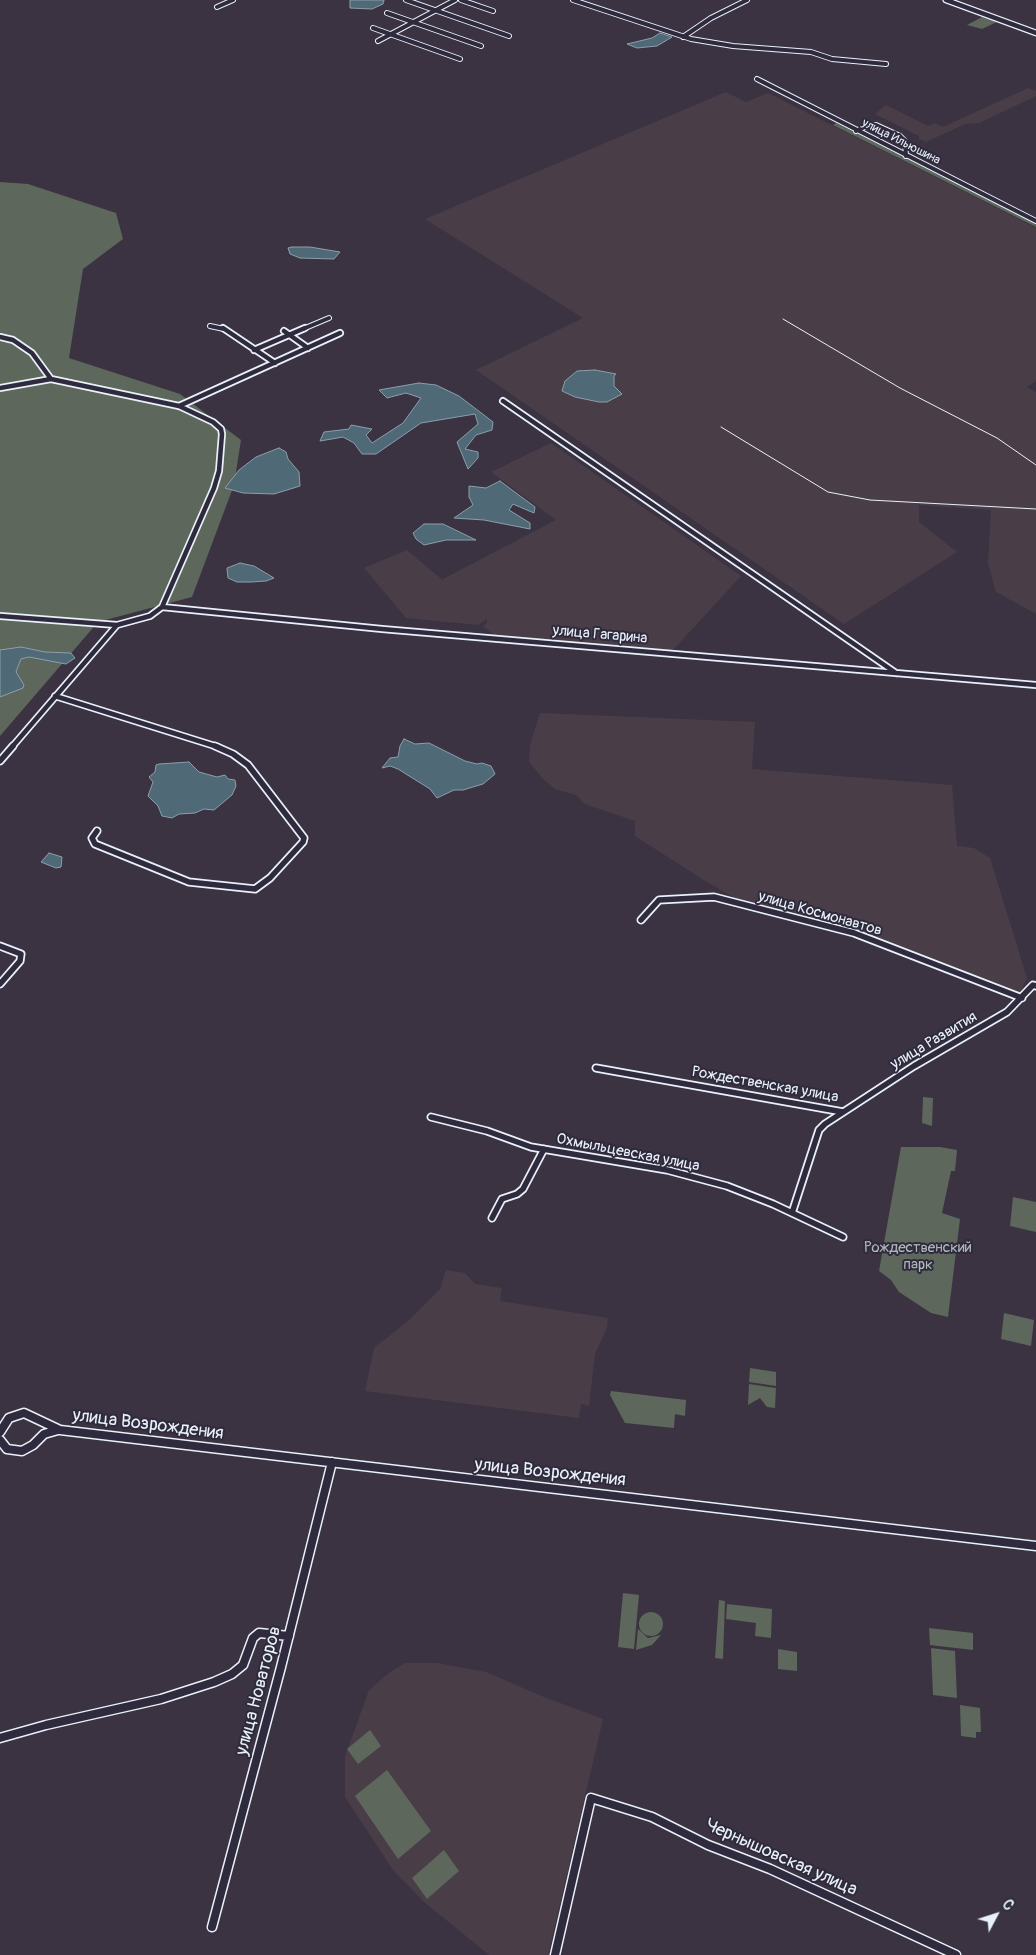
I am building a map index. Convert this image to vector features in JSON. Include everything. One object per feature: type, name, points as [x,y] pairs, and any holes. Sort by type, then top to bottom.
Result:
[{"type":"main road","points":[[946,0],[1036,33]]},
{"type":"main road","points":[[957,0],[1036,29]]},
{"type":"street","points":[[217,7],[233,0]]},
{"type":"street","points":[[406,0],[509,36]]},
{"type":"street","points":[[378,41],[455,0]]},
{"type":"street","points":[[461,0],[493,11]]},
{"type":"street","points":[[573,0],[683,37],[733,46],[811,52],[832,59],[886,64]]},
{"type":"street","points":[[683,37],[711,18],[747,0]]},
{"type":"street","points":[[387,13],[481,46]]},
{"type":"street","points":[[372,28],[460,60]]},
{"type":"street","name":"улица Ильюшина","points":[[757,80],[1036,221]]},
{"type":"street","points":[[856,131],[869,125],[876,125],[900,136],[905,141],[906,156]]},
{"type":"street","points":[[254,350],[330,318]]},
{"type":"street","points":[[210,326],[221,327],[275,363]]},
{"type":"street","points":[[284,331],[308,348]]},
{"type":"street","points":[[179,406],[340,333]]},
{"type":"street","points":[[0,337],[13,340],[32,353],[51,379]]},
{"type":"street","points":[[0,388],[51,379],[179,406],[208,419],[221,430],[222,452],[214,488],[162,607],[150,616],[117,625],[0,616]]},
{"type":"street","points":[[503,401],[896,672]]},
{"type":"street","name":"улица Гагарина","points":[[162,607],[382,629],[1036,685]]},
{"type":"street","points":[[0,761],[117,625]]},
{"type":"street","points":[[55,696],[210,744],[233,754],[248,765],[304,838],[303,842],[270,878],[255,889],[240,889],[222,884],[189,882],[95,844],[92,838],[97,831]]},
{"type":"street","name":"улица Космонавтов","points":[[641,920],[659,900],[714,897],[854,933],[1022,998]]},
{"type":"street","points":[[0,946],[21,954],[20,961],[0,984]]},
{"type":"street","name":"улица Развития","points":[[843,1112],[914,1066],[1007,1012],[1034,986]]},
{"type":"street","name":"Рождественская улица","points":[[596,1068],[843,1112]]},
{"type":"street","name":"Рождественская улица","points":[[792,1213],[819,1130],[843,1112]]},
{"type":"street","name":"Охмыльцевская улица","points":[[431,1116],[544,1149],[667,1170],[740,1190],[843,1237]]},
{"type":"street","points":[[492,1218],[502,1199],[521,1192],[544,1149]]},
{"type":"street","name":"улица Возрождения","points":[[0,1432],[9,1418],[24,1413],[60,1430],[1036,1546]]},
{"type":"street","name":"улица Возрождения","points":[[0,1440],[7,1449],[22,1451],[33,1446],[44,1434],[60,1430]]},
{"type":"street","name":"улица Новаторов","points":[[212,1927],[289,1636],[332,1462]]},
{"type":"street","points":[[0,1738],[46,1725],[161,1699],[214,1682],[232,1674],[244,1665],[253,1638],[260,1633],[289,1636]]},
{"type":"street","name":"Чернышовская улица","points":[[555,1955],[591,1798],[652,1817],[708,1845],[770,1869],[956,1955]]},
{"type":"shaded area","points":[[1028,88],[1036,91],[1036,96],[979,123],[965,124],[926,142],[919,139],[919,136],[875,114],[886,105],[928,126],[935,123],[943,127]]},
{"type":"shaded area","points":[[726,92],[746,102],[768,93],[1036,228],[1036,381],[1027,387],[1036,392],[1036,614],[996,592],[988,563],[991,510],[919,505],[919,522],[957,552],[844,624],[476,370],[583,318],[425,219]]},
{"type":"shaded area","points":[[551,443],[741,576],[672,651],[494,635],[483,626],[487,623],[487,619],[478,625],[406,618],[364,568],[407,550],[445,582],[443,579],[556,520],[491,472]]},
{"type":"shaded area","points":[[540,713],[755,722],[752,769],[952,785],[957,846],[974,848],[990,858],[1027,978],[1018,997],[841,926],[747,905],[702,879],[635,836],[635,821],[585,804],[576,795],[555,789],[543,779],[529,762],[530,745]]},
{"type":"shaded area","points":[[446,1270],[465,1273],[475,1284],[502,1288],[500,1301],[608,1318],[607,1328],[595,1354],[589,1406],[581,1404],[579,1418],[365,1391],[374,1348],[408,1321],[440,1289]]},
{"type":"shaded area","points":[[405,1663],[437,1663],[486,1672],[544,1697],[603,1719],[548,1955],[489,1955],[423,1901],[393,1870],[345,1797],[345,1756],[369,1690],[390,1672]]},
{"type":"green space","points":[[982,17],[997,22],[982,29],[967,25]]},
{"type":"green space","points":[[836,123],[1036,224],[1036,227],[833,125]]},
{"type":"green space","points":[[0,182],[28,184],[116,213],[123,239],[83,269],[69,358],[180,394],[241,440],[234,485],[192,597],[98,622],[0,736]]},
{"type":"green space","points":[[923,1097],[933,1098],[932,1126],[922,1123]]},
{"type":"green space","name":"Рождественский парк","points":[[901,1147],[940,1147],[957,1150],[955,1171],[951,1171],[942,1213],[960,1219],[948,1317],[931,1313],[899,1292],[891,1280],[879,1271]]},
{"type":"green space","points":[[1013,1197],[1036,1202],[1036,1232],[1010,1226]]},
{"type":"green space","points":[[1004,1313],[1034,1320],[1031,1346],[1001,1339]]},
{"type":"green space","points":[[750,1368],[776,1372],[776,1386],[749,1382]]},
{"type":"green space","points":[[749,1384],[776,1388],[775,1408],[767,1407],[760,1398],[748,1405]]},
{"type":"green space","points":[[611,1391],[686,1400],[685,1416],[675,1414],[674,1428],[625,1423],[610,1395]]},
{"type":"green space","points":[[623,1593],[639,1595],[634,1649],[618,1647]]},
{"type":"green space","points":[[719,1600],[725,1601],[723,1659],[715,1658]]},
{"type":"green space","points":[[727,1604],[772,1609],[771,1638],[755,1636],[756,1623],[726,1619]]},
{"type":"green space","points":[[651,1612],[660,1615],[663,1624],[660,1633],[651,1636],[642,1633],[639,1624],[642,1615]]},
{"type":"green space","points":[[929,1628],[973,1633],[973,1650],[930,1645]]},
{"type":"green space","points":[[638,1629],[648,1638],[661,1635],[652,1645],[636,1650]]},
{"type":"green space","points":[[931,1648],[955,1651],[957,1698],[933,1695]]},
{"type":"green space","points":[[778,1649],[797,1652],[797,1671],[778,1669]]},
{"type":"green space","points":[[960,1705],[980,1708],[981,1732],[976,1732],[976,1738],[961,1736]]},
{"type":"green space","points":[[370,1730],[381,1746],[358,1764],[347,1749]]},
{"type":"green space","points":[[387,1770],[431,1831],[398,1859],[355,1796]]},
{"type":"green space","points":[[444,1850],[459,1871],[427,1899],[412,1878]]},
{"type":"water","points":[[350,0],[384,0],[383,4],[372,9],[350,8]]},
{"type":"water","points":[[660,33],[672,37],[657,46],[637,48],[627,44],[652,38]]},
{"type":"water","points":[[310,247],[340,252],[334,259],[300,258],[290,254],[288,248]]},
{"type":"water","points":[[595,370],[616,374],[614,376],[614,386],[622,394],[607,402],[599,402],[575,397],[562,391],[565,381],[577,371]]},
{"type":"water","points":[[419,383],[436,385],[459,396],[493,422],[492,430],[476,435],[465,449],[478,452],[478,458],[468,469],[457,442],[478,424],[475,414],[421,423],[376,454],[362,454],[354,443],[343,437],[320,441],[324,432],[349,429],[351,425],[372,429],[366,435],[372,443],[403,423],[421,398],[406,393],[387,398],[379,390]]},
{"type":"water","points":[[279,448],[286,452],[288,459],[299,472],[300,486],[274,494],[243,493],[225,488],[239,470],[256,457]]},
{"type":"water","points":[[500,481],[535,507],[534,513],[513,504],[509,510],[530,523],[530,529],[484,520],[454,518],[473,505],[469,497],[469,486],[486,488]]},
{"type":"water","points":[[424,524],[443,524],[476,540],[446,540],[424,545],[416,539],[413,533]]},
{"type":"water","points":[[240,563],[254,566],[274,578],[266,581],[237,582],[228,578],[227,568]]},
{"type":"water","points":[[21,647],[45,652],[71,653],[75,658],[66,664],[29,657],[21,659],[16,672],[24,685],[23,688],[0,697],[0,650]]},
{"type":"water","points":[[404,739],[415,744],[429,743],[465,761],[491,766],[495,774],[483,784],[463,790],[454,790],[437,798],[430,789],[398,769],[390,766],[382,768],[390,758],[398,757],[400,746]]},
{"type":"water","points":[[189,762],[199,772],[217,777],[225,775],[228,779],[235,780],[236,786],[232,795],[214,810],[204,809],[195,813],[179,814],[172,818],[162,816],[158,806],[148,796],[153,782],[149,777],[155,772],[156,765]]},
{"type":"water","points":[[49,853],[62,857],[61,867],[56,868],[41,862]]},
{"type":"railway","points":[[783,319],[900,388],[997,438],[1036,465]]},
{"type":"railway","points":[[721,427],[828,492],[870,500],[1036,509]]}]
